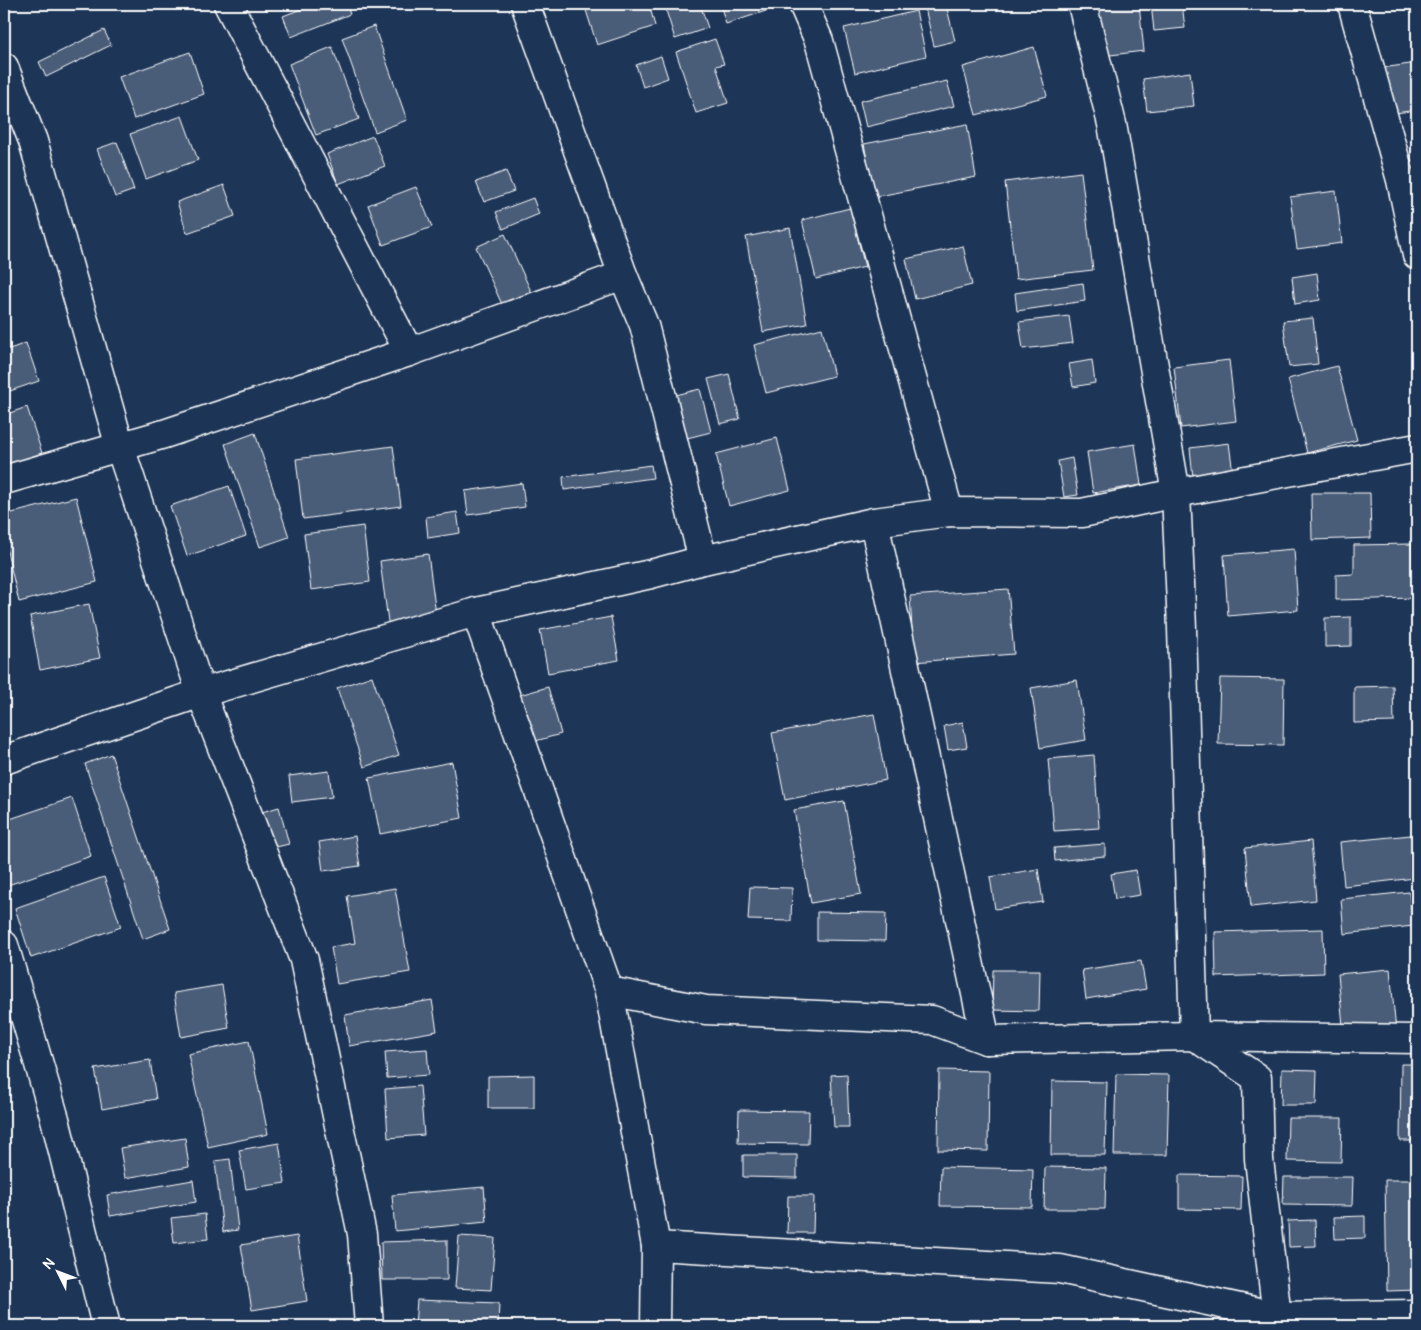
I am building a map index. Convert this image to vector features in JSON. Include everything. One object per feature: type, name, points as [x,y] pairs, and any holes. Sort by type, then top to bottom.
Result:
[{"type":"street","points":[[228,4],[409,352]]},
{"type":"street","points":[[525,4],[622,275],[644,325],[703,560]]},
{"type":"street","points":[[803,4],[819,41],[949,512]]},
{"type":"street","points":[[1082,4],[1112,124],[1176,493],[1182,628],[1194,1036]]},
{"type":"street","points":[[1352,4],[1401,180],[1417,255]]},
{"type":"street","points":[[4,67],[33,141],[120,447],[201,692],[304,960],[362,1234],[369,1326]]},
{"type":"street","points":[[4,480],[164,434],[409,352],[622,275]]},
{"type":"street","points":[[4,760],[201,692],[476,612],[651,574],[703,560],[874,522],[949,512],[1082,513],[1176,493],[1417,448]]},
{"type":"street","points":[[874,522],[986,1040]]},
{"type":"street","points":[[476,612],[609,991],[656,1246],[655,1326]]},
{"type":"street","points":[[4,945],[55,1118],[106,1326]]},
{"type":"street","points":[[609,991],[706,1010],[932,1020],[986,1040],[1194,1036],[1417,1040]]},
{"type":"street","points":[[1194,1036],[1257,1078],[1259,1159],[1277,1321]]},
{"type":"street","points":[[656,1246],[1060,1269],[1277,1321],[1417,1314]]},
{"type":"building","points":[[314,4],[346,4],[350,14],[291,37],[283,16]]},
{"type":"building","points":[[584,4],[649,4],[655,26],[597,45]]},
{"type":"building","points":[[664,4],[700,4],[708,28],[675,39]]},
{"type":"building","points":[[720,4],[771,4],[772,9],[726,24]]},
{"type":"building","points":[[924,4],[946,4],[955,41],[934,46]]},
{"type":"building","points":[[1139,4],[1144,51],[1102,56],[1096,7]]},
{"type":"building","points":[[1151,4],[1182,4],[1185,28],[1154,31]]},
{"type":"building","points":[[916,11],[926,56],[855,73],[844,28]]},
{"type":"building","points":[[374,26],[407,120],[375,132],[342,38]]},
{"type":"building","points":[[104,30],[111,45],[46,77],[39,62]]},
{"type":"building","points":[[715,39],[724,64],[716,66],[728,103],[696,113],[676,52]]},
{"type":"building","points":[[332,47],[359,119],[316,135],[289,64]]},
{"type":"building","points":[[1034,47],[1047,96],[976,115],[963,67]]},
{"type":"building","points":[[190,52],[204,94],[134,119],[119,77]]},
{"type":"building","points":[[661,56],[668,78],[643,87],[636,65]]},
{"type":"building","points":[[1417,63],[1417,110],[1388,114],[1382,68]]},
{"type":"building","points":[[1190,72],[1194,106],[1147,111],[1143,79]]},
{"type":"building","points":[[947,81],[954,106],[866,127],[860,101]]},
{"type":"building","points":[[182,116],[198,160],[146,179],[130,134]]},
{"type":"building","points":[[967,124],[976,177],[874,197],[864,144]]},
{"type":"building","points":[[373,136],[385,166],[338,184],[327,154]]},
{"type":"building","points":[[117,142],[134,190],[115,197],[97,149]]},
{"type":"building","points":[[506,171],[514,191],[484,202],[476,182]]},
{"type":"building","points":[[1081,172],[1093,270],[1016,279],[1005,182]]},
{"type":"building","points":[[224,185],[235,216],[187,233],[177,202]]},
{"type":"building","points":[[416,187],[432,227],[383,245],[368,205]]},
{"type":"building","points":[[1336,191],[1342,243],[1297,249],[1290,197]]},
{"type":"building","points":[[533,198],[539,214],[503,229],[496,212]]},
{"type":"building","points":[[850,208],[865,267],[816,279],[802,220]]},
{"type":"building","points":[[790,228],[807,324],[763,332],[746,237]]},
{"type":"building","points":[[505,234],[534,298],[505,311],[476,247]]},
{"type":"building","points":[[963,246],[972,285],[915,299],[906,259]]},
{"type":"building","points":[[1317,273],[1320,300],[1295,304],[1292,277]]},
{"type":"building","points":[[1083,283],[1085,301],[1017,311],[1015,293]]},
{"type":"building","points":[[1069,316],[1073,343],[1023,349],[1019,322]]},
{"type":"building","points":[[1313,318],[1318,364],[1289,367],[1283,321]]},
{"type":"building","points":[[822,328],[834,376],[766,393],[754,345]]},
{"type":"building","points":[[26,343],[39,381],[4,393],[4,351]]},
{"type":"building","points":[[1092,360],[1095,383],[1073,387],[1069,364]]},
{"type":"building","points":[[1229,360],[1236,421],[1181,428],[1174,367]]},
{"type":"building","points":[[1337,366],[1357,440],[1307,453],[1288,379]]},
{"type":"building","points":[[729,374],[740,419],[720,424],[708,379]]},
{"type":"building","points":[[700,389],[711,432],[687,438],[676,395]]},
{"type":"building","points":[[27,407],[42,453],[4,466],[4,415]]},
{"type":"building","points":[[255,433],[289,537],[260,547],[225,444]]},
{"type":"building","points":[[777,438],[790,490],[729,506],[716,454]]},
{"type":"building","points":[[1229,443],[1233,473],[1193,478],[1190,448]]},
{"type":"building","points":[[1135,444],[1141,485],[1093,493],[1087,452]]},
{"type":"building","points":[[393,446],[401,506],[303,519],[296,459]]},
{"type":"building","points":[[1072,458],[1078,495],[1064,497],[1058,461]]},
{"type":"building","points":[[651,465],[653,478],[564,490],[563,477]]},
{"type":"building","points":[[522,483],[525,507],[468,515],[465,491]]},
{"type":"building","points":[[229,486],[246,536],[187,556],[170,506]]},
{"type":"building","points":[[1311,493],[1370,493],[1371,538],[1312,540]]},
{"type":"building","points":[[76,497],[97,582],[19,602],[4,539],[4,515]]},
{"type":"building","points":[[457,512],[460,533],[428,538],[426,517]]},
{"type":"building","points":[[363,526],[370,582],[311,590],[304,534]]},
{"type":"building","points":[[1412,544],[1414,598],[1336,600],[1336,575],[1354,574],[1354,545]]},
{"type":"building","points":[[1294,549],[1298,610],[1228,616],[1224,555]]},
{"type":"building","points":[[428,554],[437,622],[389,629],[380,561]]},
{"type":"building","points":[[1008,589],[1014,654],[914,662],[910,596]]},
{"type":"building","points":[[89,604],[100,658],[40,670],[30,616]]},
{"type":"building","points":[[611,617],[619,660],[548,673],[540,630]]},
{"type":"building","points":[[1351,617],[1351,646],[1325,647],[1325,618]]},
{"type":"building","points":[[372,676],[399,755],[364,767],[337,688]]},
{"type":"building","points":[[1220,678],[1284,679],[1283,745],[1218,744]]},
{"type":"building","points":[[1077,680],[1086,740],[1040,748],[1031,688]]},
{"type":"building","points":[[1393,686],[1394,722],[1354,723],[1354,687]]},
{"type":"building","points":[[548,687],[561,734],[528,743],[516,696]]},
{"type":"building","points":[[874,714],[886,780],[785,800],[772,733]]},
{"type":"building","points":[[963,722],[967,747],[948,750],[944,726]]},
{"type":"building","points":[[111,754],[170,929],[143,939],[85,764]]},
{"type":"building","points":[[1094,755],[1099,828],[1054,831],[1048,759]]},
{"type":"building","points":[[452,762],[462,818],[380,834],[369,778]]},
{"type":"building","points":[[329,771],[332,797],[292,802],[289,776]]},
{"type":"building","points":[[72,798],[91,856],[8,885],[4,872],[4,821]]},
{"type":"building","points":[[844,801],[861,894],[811,903],[794,810]]},
{"type":"building","points":[[279,807],[289,844],[272,848],[262,812]]},
{"type":"building","points":[[1411,835],[1415,878],[1344,886],[1340,842]]},
{"type":"building","points":[[355,836],[360,866],[323,871],[319,842]]},
{"type":"building","points":[[1311,841],[1316,900],[1251,907],[1245,848]]},
{"type":"building","points":[[1105,844],[1105,856],[1055,861],[1054,848]]},
{"type":"building","points":[[1038,869],[1043,902],[995,909],[990,877]]},
{"type":"building","points":[[1136,870],[1140,895],[1115,899],[1111,874]]},
{"type":"building","points":[[104,877],[121,927],[31,958],[15,908]]},
{"type":"building","points":[[750,887],[792,888],[791,921],[748,920]]},
{"type":"building","points":[[395,888],[410,972],[337,984],[331,947],[355,943],[347,896]]},
{"type":"building","points":[[1409,892],[1413,926],[1344,934],[1341,899]]},
{"type":"building","points":[[817,912],[886,913],[885,941],[817,940]]},
{"type":"building","points":[[1323,929],[1324,973],[1216,977],[1215,932]]},
{"type":"building","points":[[1141,961],[1146,989],[1086,999],[1082,970]]},
{"type":"building","points":[[1390,969],[1396,1031],[1344,1036],[1338,974]]},
{"type":"building","points":[[993,970],[1040,970],[1039,1011],[992,1010]]},
{"type":"building","points":[[222,985],[229,1028],[181,1037],[174,993]]},
{"type":"building","points":[[432,1000],[437,1031],[349,1046],[345,1015]]},
{"type":"building","points":[[249,1041],[268,1134],[208,1147],[188,1054]]},
{"type":"building","points":[[427,1049],[429,1075],[387,1078],[385,1052]]},
{"type":"building","points":[[150,1060],[156,1099],[102,1109],[95,1069]]},
{"type":"building","points":[[1401,1064],[1417,1064],[1417,1141],[1400,1141]]},
{"type":"building","points":[[1282,1069],[1317,1070],[1316,1105],[1281,1105]]},
{"type":"building","points":[[939,1070],[989,1071],[988,1151],[938,1150]]},
{"type":"building","points":[[847,1074],[849,1127],[834,1127],[831,1075]]},
{"type":"building","points":[[1116,1074],[1169,1075],[1167,1155],[1114,1155]]},
{"type":"building","points":[[534,1075],[534,1108],[488,1108],[488,1076]]},
{"type":"building","points":[[1052,1081],[1107,1082],[1105,1155],[1051,1155]]},
{"type":"building","points":[[420,1086],[424,1135],[388,1138],[385,1089]]},
{"type":"building","points":[[739,1110],[809,1111],[808,1144],[738,1143]]},
{"type":"building","points":[[1288,1118],[1342,1118],[1341,1162],[1287,1161]]},
{"type":"building","points":[[185,1138],[189,1167],[125,1178],[120,1148]]},
{"type":"building","points":[[279,1143],[285,1183],[246,1189],[239,1150]]},
{"type":"building","points":[[743,1155],[797,1155],[797,1178],[743,1177]]},
{"type":"building","points":[[230,1159],[238,1230],[223,1232],[215,1161]]},
{"type":"building","points":[[941,1167],[1033,1169],[1032,1207],[940,1206]]},
{"type":"building","points":[[1045,1167],[1106,1168],[1105,1209],[1044,1209]]},
{"type":"building","points":[[1179,1175],[1242,1176],[1241,1210],[1179,1209]]},
{"type":"building","points":[[1284,1177],[1353,1177],[1352,1206],[1283,1205]]},
{"type":"building","points":[[193,1180],[196,1202],[110,1216],[107,1195]]},
{"type":"building","points":[[1385,1180],[1417,1180],[1417,1290],[1387,1291]]},
{"type":"building","points":[[484,1187],[487,1222],[395,1231],[392,1195]]},
{"type":"building","points":[[788,1196],[814,1196],[813,1233],[787,1233]]},
{"type":"building","points":[[205,1214],[208,1239],[174,1243],[171,1218]]},
{"type":"building","points":[[1365,1216],[1365,1238],[1335,1239],[1334,1217]]},
{"type":"building","points":[[1315,1220],[1316,1246],[1289,1247],[1288,1221]]},
{"type":"building","points":[[297,1236],[307,1301],[252,1310],[241,1245]]},
{"type":"building","points":[[459,1236],[495,1238],[491,1290],[455,1288]]},
{"type":"building","points":[[447,1240],[447,1280],[382,1280],[381,1242]]},
{"type":"building","points":[[417,1300],[499,1303],[498,1326],[415,1326]]},
{"type":"building","points":[[938,1321],[995,1321],[995,1326],[938,1326]]},
{"type":"building","points":[[676,1322],[703,1322],[703,1326],[676,1326]]}]
